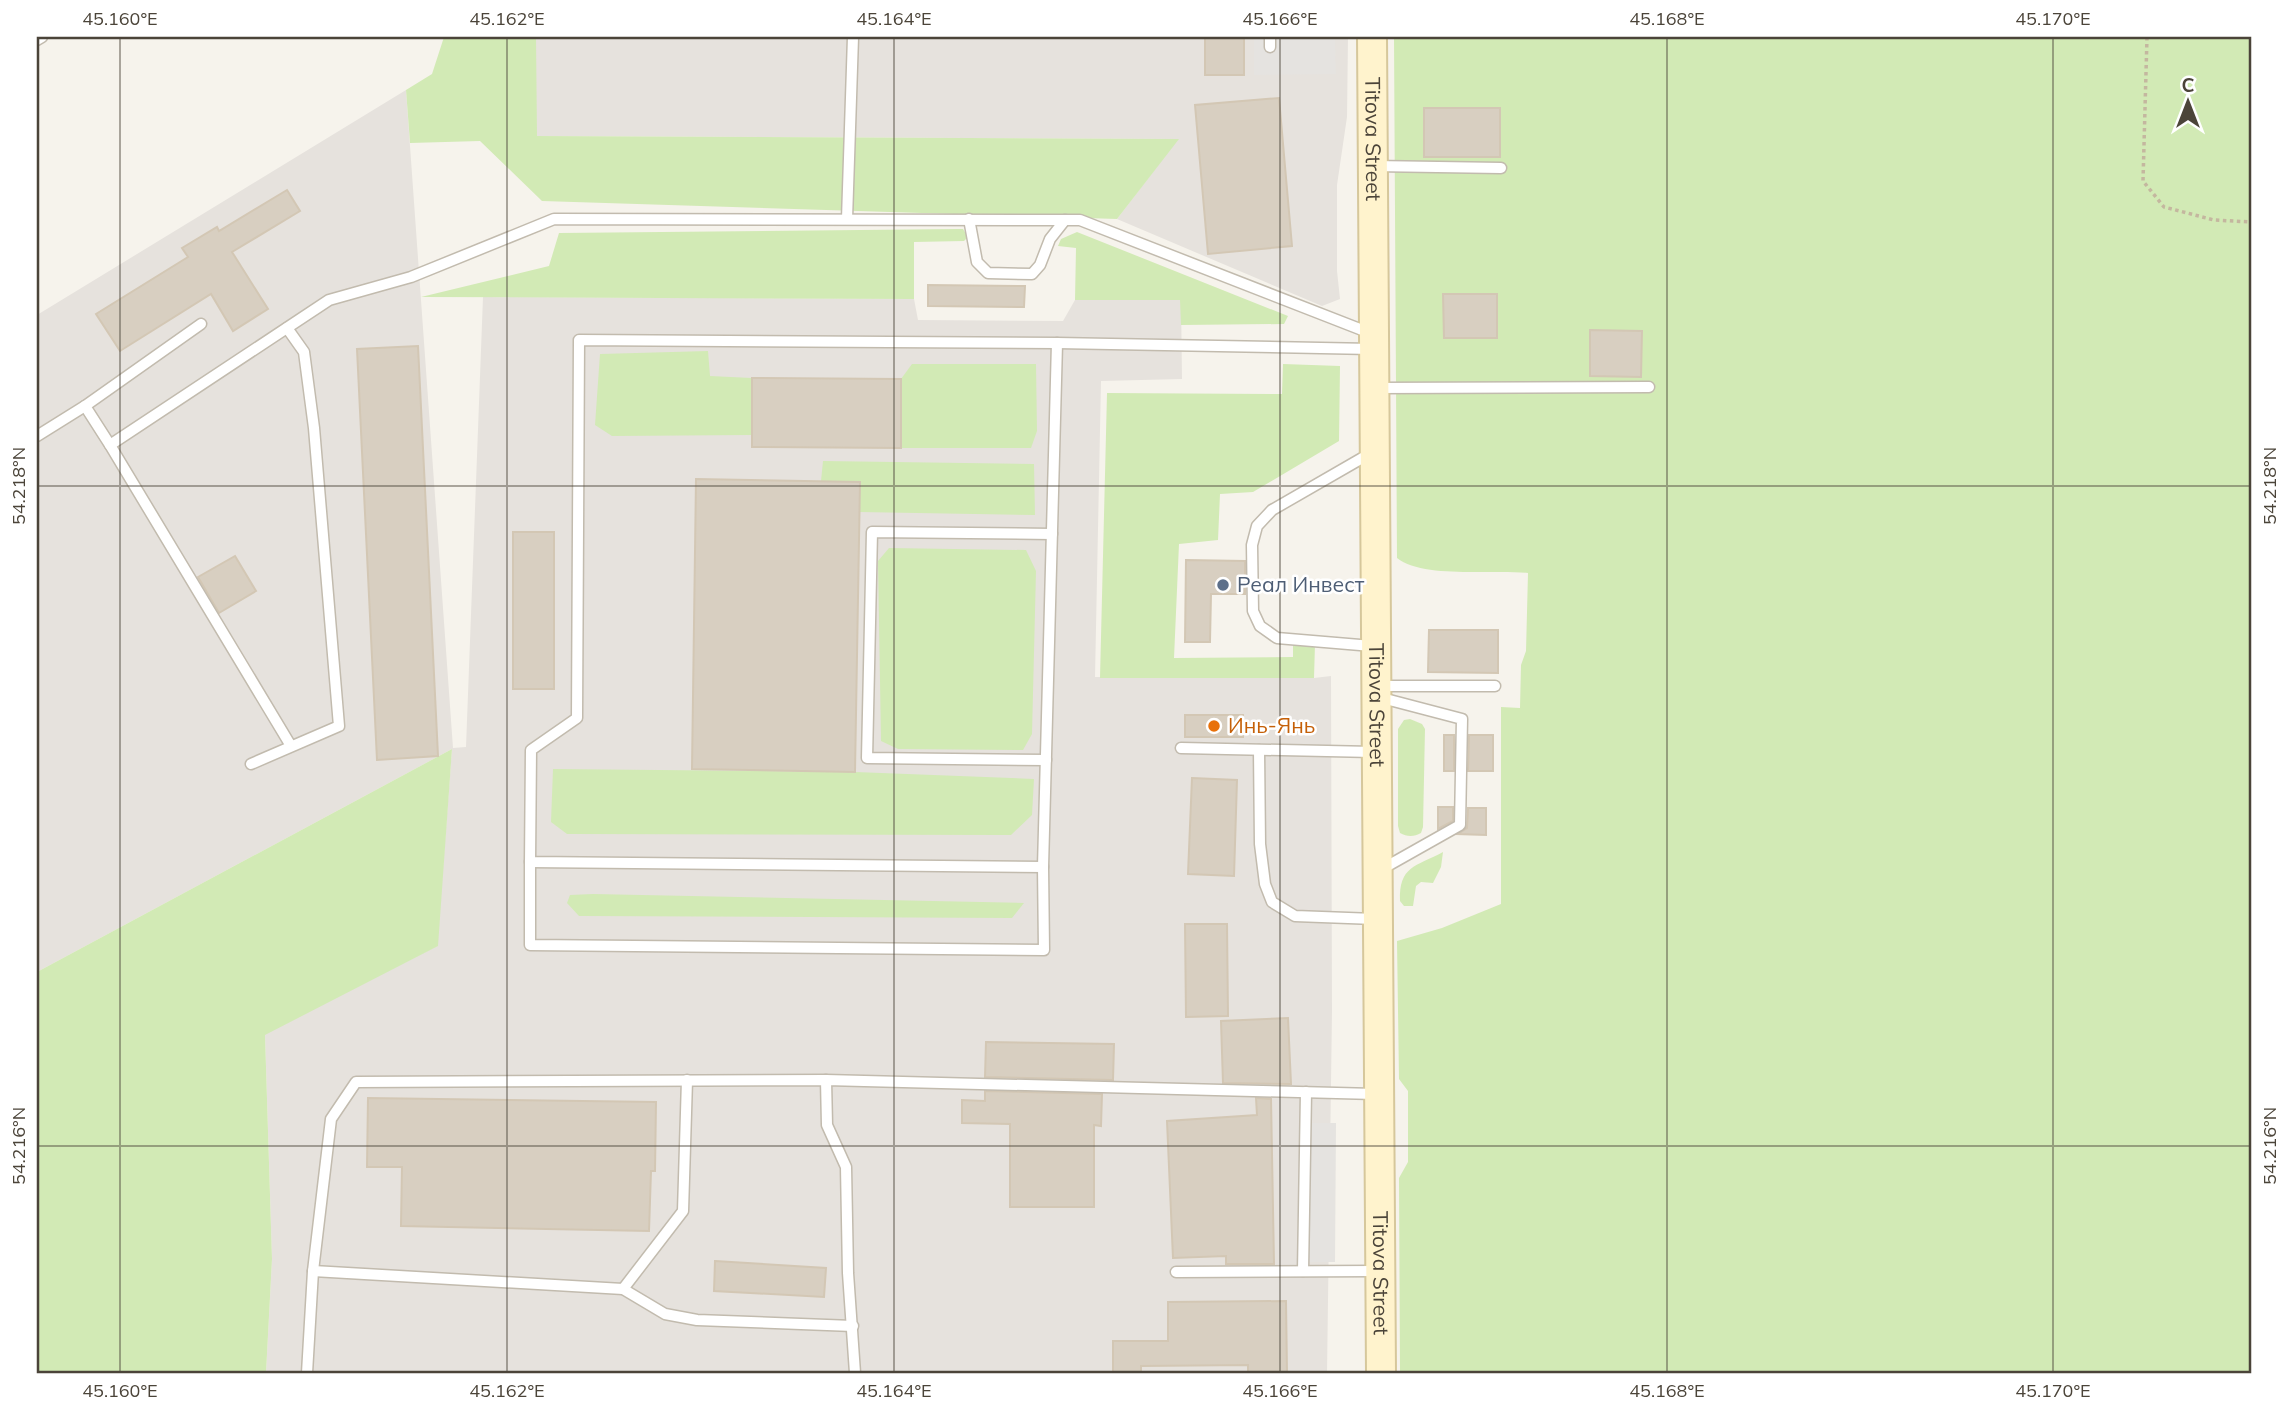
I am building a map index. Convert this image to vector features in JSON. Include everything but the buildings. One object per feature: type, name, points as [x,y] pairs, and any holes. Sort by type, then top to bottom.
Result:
[{"type":"main road","name":"Titova Street","points":[[1372,37],[1381,1373]]},
{"type":"lane","points":[[37,40],[41,37]]},
{"type":"lane","points":[[847,219],[853,37]]},
{"type":"lane","points":[[1373,166],[1501,168]]},
{"type":"lane","points":[[110,445],[329,300],[411,277],[554,219],[1080,220],[1374,342]]},
{"type":"lane","points":[[969,219],[977,262],[988,273],[1032,274],[1041,265],[1050,239],[1065,220]]},
{"type":"lane","points":[[37,436],[85,406],[201,324]]},
{"type":"lane","points":[[251,764],[339,726],[314,428],[304,352],[287,328]]},
{"type":"lane","points":[[1056,343],[1043,867],[1044,950],[530,945],[531,750],[577,718],[579,340],[1374,342]]},
{"type":"lane","points":[[1375,388],[1649,387]]},
{"type":"lane","points":[[85,406],[291,746]]},
{"type":"lane","points":[[1375,451],[1272,510],[1257,526],[1252,545],[1253,611],[1260,626],[1277,638],[1376,646]]},
{"type":"lane","points":[[1046,760],[867,758],[872,532],[1052,534]]},
{"type":"lane","points":[[1377,691],[1495,686]]},
{"type":"lane","points":[[1377,691],[1462,719],[1460,825],[1378,871]]},
{"type":"lane","points":[[1181,748],[1377,752]]},
{"type":"lane","points":[[1259,750],[1259,844],[1265,884],[1272,902],[1295,916],[1379,919]]},
{"type":"lane","points":[[530,862],[1043,867]]},
{"type":"lane","points":[[622,1289],[683,1211],[687,1080]]},
{"type":"lane","points":[[307,1373],[313,1271],[331,1119],[356,1082],[826,1080],[1379,1094]]},
{"type":"lane","points":[[826,1080],[827,1125],[846,1167],[848,1273],[855,1373]]},
{"type":"lane","points":[[1303,1271],[1306,1092]]},
{"type":"lane","points":[[313,1271],[622,1289],[666,1314],[697,1321],[853,1326]]},
{"type":"lane","points":[[1176,1272],[1380,1271]]},
{"type":"path","points":[[2147,37],[2143,181],[2164,207],[2214,220],[2252,222]]},
{"type":"shaded area","points":[[536,37],[1348,37],[1347,117],[1337,185],[1337,271],[1340,299],[1322,306],[1117,219],[1178,139],[536,136]]},
{"type":"shaded area","points":[[1254,37],[1335,37],[1336,74],[1254,75]]},
{"type":"shaded area","points":[[406,90],[453,748],[466,747],[483,297],[914,299],[918,320],[1063,321],[1075,300],[1181,300],[1182,379],[1101,381],[1095,677],[1331,676],[1332,1011],[1327,1373],[266,1373],[272,1259],[265,1034],[437,946],[452,749],[37,972],[37,315]]},
{"type":"shaded area","points":[[1309,1123],[1336,1123],[1335,1262],[1307,1262]]},
{"type":"green space","points":[[444,37],[536,37],[537,136],[1179,139],[1117,219],[542,201],[480,141],[410,143],[406,90],[432,74]]},
{"type":"green space","points":[[1394,37],[2252,37],[2252,1373],[1400,1373],[1399,1178],[1408,1162],[1408,1091],[1399,1079],[1397,941],[1442,928],[1501,904],[1501,707],[1520,708],[1521,665],[1526,651],[1528,573],[1441,571],[1409,565],[1397,558]]},
{"type":"green space","points":[[963,229],[968,237],[964,241],[914,242],[914,299],[421,297],[549,266],[559,233]]},
{"type":"green space","points":[[1077,232],[1288,316],[1284,324],[1181,325],[1180,300],[1075,300],[1076,248],[1058,246],[1061,239]]},
{"type":"green space","points":[[708,351],[710,376],[752,378],[752,435],[612,436],[595,425],[600,354]]},
{"type":"green space","points":[[912,364],[1036,364],[1037,431],[1031,448],[901,448],[901,379]]},
{"type":"green space","points":[[1283,364],[1340,366],[1339,441],[1253,492],[1220,494],[1218,540],[1179,544],[1174,658],[1293,657],[1293,644],[1315,644],[1314,678],[1100,678],[1107,393],[1282,394]]},
{"type":"green space","points":[[823,461],[1034,464],[1035,515],[859,512],[859,482],[821,481]]},
{"type":"green space","points":[[889,548],[1026,550],[1036,571],[1032,734],[1023,750],[898,749],[881,741],[878,561]]},
{"type":"green space","points":[[1410,719],[1422,724],[1425,729],[1423,827],[1421,833],[1410,836],[1400,833],[1398,826],[1398,729],[1404,720]]},
{"type":"green space","points":[[452,749],[438,946],[265,1035],[272,1259],[266,1373],[37,1373],[37,972]]},
{"type":"green space","points":[[553,769],[855,772],[1034,779],[1032,815],[1011,835],[567,834],[551,822]]},
{"type":"green space","points":[[1443,852],[1441,867],[1433,883],[1421,882],[1416,886],[1413,906],[1404,906],[1400,901],[1400,889],[1406,874],[1417,865]]},
{"type":"green space","points":[[570,895],[1024,903],[1012,918],[579,916],[567,903]]},
{"type":"place","name":"Реал Инвест","points":[[1223,585]]},
{"type":"place","name":"Инь-Янь","points":[[1214,726]]}]
